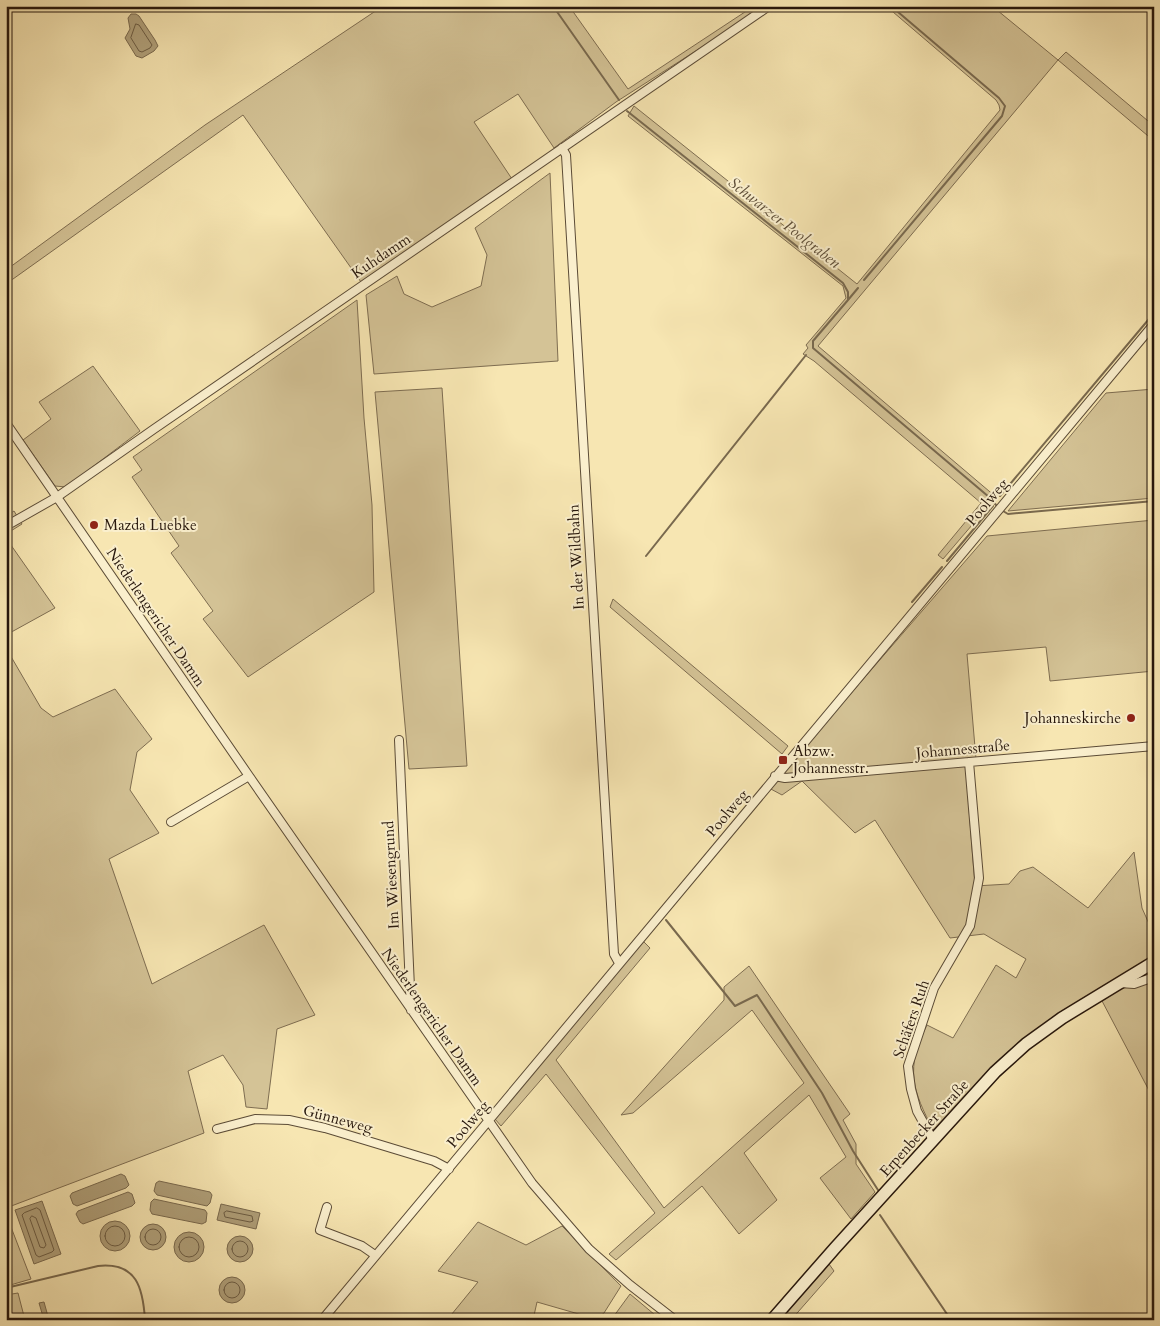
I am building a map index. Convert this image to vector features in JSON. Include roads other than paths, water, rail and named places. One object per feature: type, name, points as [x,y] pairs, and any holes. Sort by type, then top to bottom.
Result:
[{"type":"main road","name":"Erpenbecker Straße","points":[[772,1320],[989,1079],[1026,1044],[1062,1018],[1154,962]]},
{"type":"street","points":[[6,9],[10,6]]},
{"type":"street","name":"Kuhdamm","points":[[6,526],[58,497],[162,423],[769,6]]},
{"type":"street","name":"In der Wildbahn","points":[[562,148],[566,155],[614,954],[619,964]]},
{"type":"street","name":"Poolweg","points":[[322,1320],[1154,324]]},
{"type":"street","name":"Niederlengericher Damm","points":[[6,423],[532,1183],[589,1249],[630,1285],[676,1320]]},
{"type":"street","name":"Im Wiesengrund","points":[[399,740],[411,1010]]},
{"type":"street","name":"Johannesstraße","points":[[775,776],[785,778],[1154,746]]},
{"type":"street","name":"Schäfers Ruh","points":[[933,1140],[917,1111],[911,1089],[908,1066],[934,988],[970,926],[979,878],[969,762]]},
{"type":"street","points":[[171,822],[249,776]]},
{"type":"street","name":"Erpenbecker Straße","points":[[1120,982],[1134,984],[1154,977]]},
{"type":"street","name":"Günneweg","points":[[217,1129],[255,1119],[289,1120],[325,1128],[434,1161],[448,1168]]},
{"type":"street","points":[[327,1207],[320,1230],[362,1246],[375,1255]]},
{"type":"water","points":[[131,14],[139,16],[158,46],[154,51],[142,58],[136,56],[125,38],[130,29],[128,18]]},
{"type":"water","points":[[121,1174],[125,1176],[129,1185],[126,1188],[77,1206],[73,1204],[70,1196],[72,1193]]},
{"type":"water","points":[[159,1181],[210,1192],[212,1195],[210,1203],[207,1206],[157,1195],[154,1191],[156,1183]]},
{"type":"water","points":[[128,1192],[132,1194],[135,1203],[132,1206],[83,1224],[80,1222],[76,1214],[78,1211]]},
{"type":"water","points":[[154,1199],[205,1210],[207,1213],[206,1222],[202,1224],[152,1214],[150,1210],[151,1202]]},
{"type":"water","points":[[42,1201],[61,1254],[34,1264],[15,1210]]},
{"type":"water","points":[[221,1204],[260,1213],[256,1229],[217,1220]]},
{"type":"water","points":[[115,1221],[121,1222],[129,1230],[129,1242],[121,1250],[115,1251],[109,1250],[101,1242],[100,1236],[101,1230],[109,1222]]},
{"type":"water","points":[[153,1224],[162,1228],[166,1237],[162,1246],[153,1250],[144,1246],[140,1237],[144,1228]]},
{"type":"water","points":[[189,1232],[195,1233],[203,1241],[203,1253],[195,1261],[189,1262],[183,1261],[175,1253],[174,1247],[175,1241],[183,1233]]},
{"type":"water","points":[[240,1236],[249,1240],[253,1249],[249,1258],[240,1262],[231,1258],[227,1249],[231,1240]]},
{"type":"water","points":[[232,1277],[241,1281],[245,1290],[241,1299],[232,1303],[223,1299],[219,1290],[223,1281]]},
{"type":"water","points":[[44,1302],[49,1320],[44,1320],[39,1303]]},
{"type":"waterway","name":"Schwarzer Poolgraben","points":[[553,6],[619,100]]},
{"type":"waterway","points":[[864,280],[1002,116],[1005,106],[999,98],[891,6]]},
{"type":"waterway","name":"Schwarzer Poolgraben","points":[[627,111],[843,283],[848,292],[848,300],[813,341],[813,348],[989,497],[996,505]]},
{"type":"waterway","points":[[848,300],[858,288]]},
{"type":"waterway","points":[[1000,496],[1154,313]]},
{"type":"waterway","points":[[646,556],[806,355]]},
{"type":"waterway","name":"Schwarzer Poolgraben","points":[[1003,511],[1008,514],[1154,501]]},
{"type":"waterway","points":[[947,561],[993,506]]},
{"type":"waterway","points":[[912,602],[942,567]]},
{"type":"waterway","points":[[666,920],[735,1006],[757,995],[822,1093],[853,1151],[878,1190]]},
{"type":"waterway","points":[[880,1215],[951,1320]]},
{"type":"waterway","points":[[6,1288],[98,1266],[122,1268],[129,1273],[140,1288],[145,1320]]},
{"type":"place","name":"Mazda Luebke","points":[[94,525]]},
{"type":"place","name":"Johanneskirche","points":[[1131,718]]},
{"type":"place","name":"Abzw. Johannesstr.","points":[[783,760]]}]
